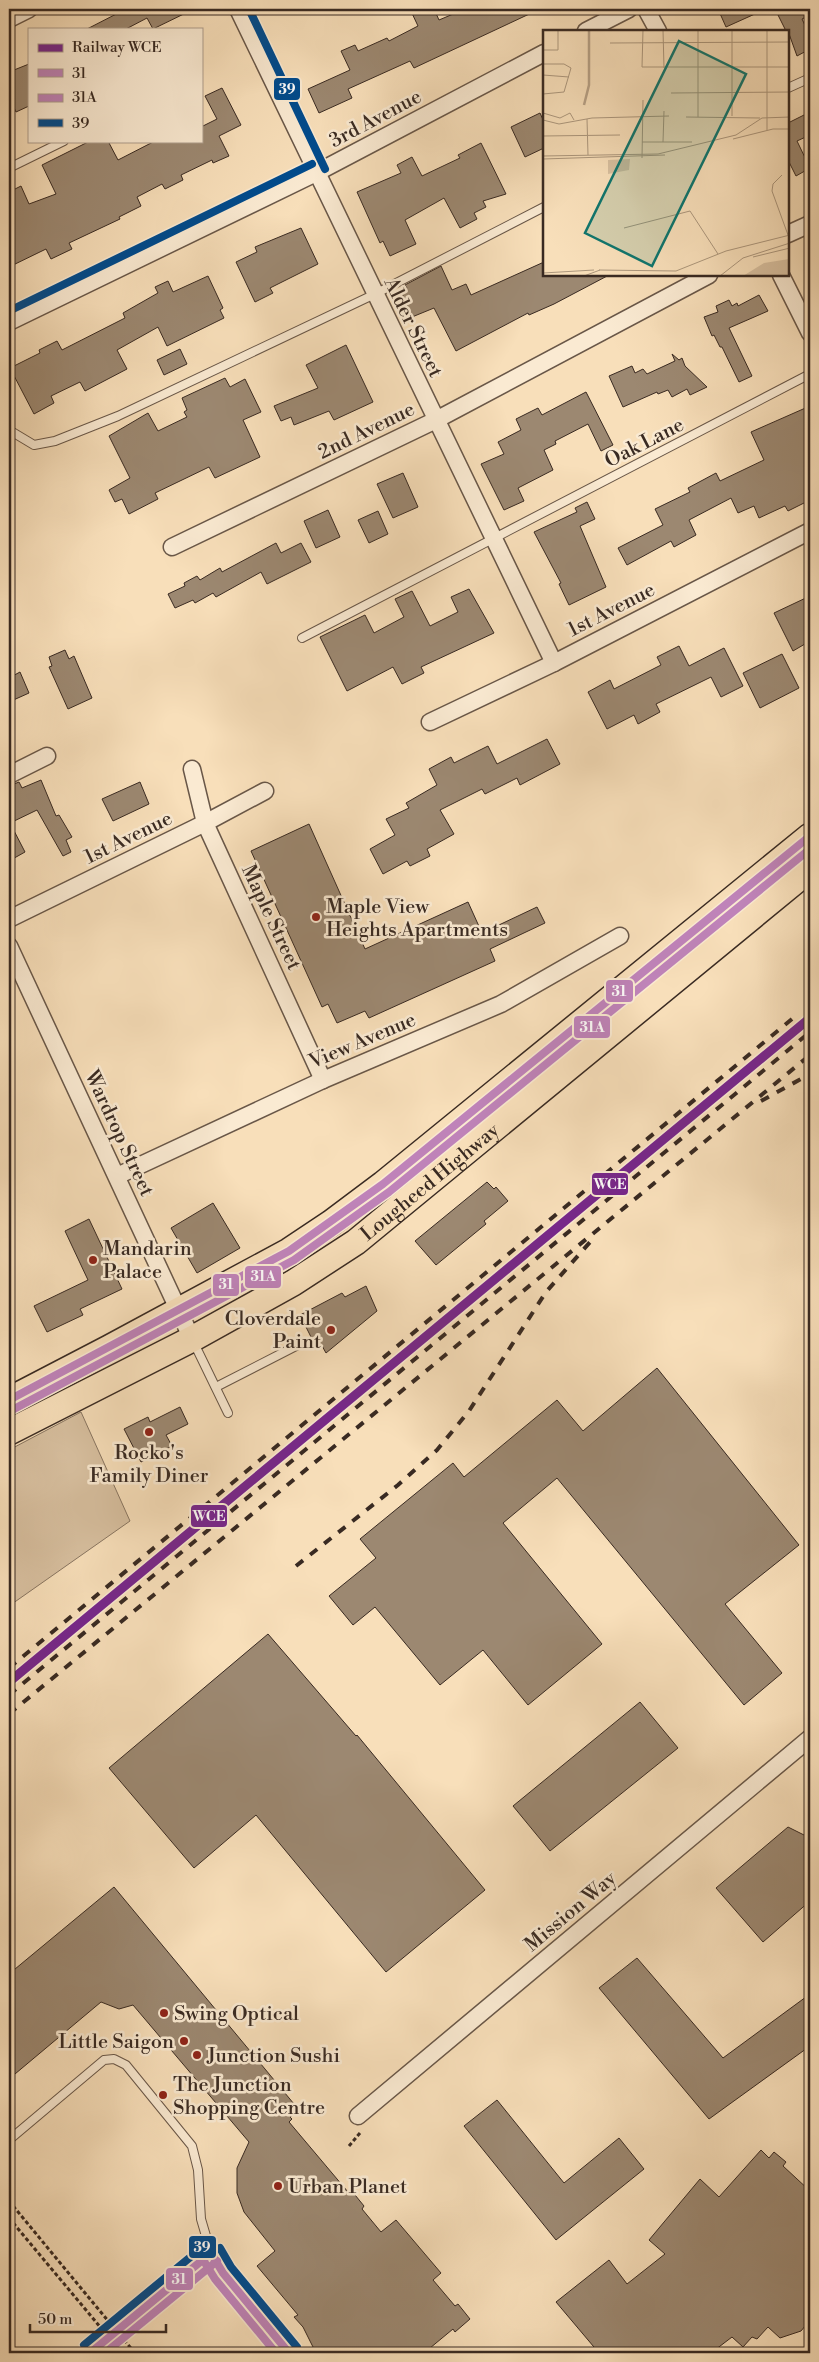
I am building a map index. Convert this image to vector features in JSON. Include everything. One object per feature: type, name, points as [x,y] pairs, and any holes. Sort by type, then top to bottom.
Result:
[{"type":"main road","name":"Lougheed Highway","points":[[9,1400],[289,1251],[331,1223],[810,836]]},
{"type":"main road","name":"Lougheed Highway","points":[[9,1432],[192,1338],[293,1283],[356,1242],[810,870]]},
{"type":"street","points":[[9,18],[29,9]]},
{"type":"street","name":"Alder Street","points":[[238,9],[554,663]]},
{"type":"street","points":[[588,30],[629,9]]},
{"type":"street","points":[[646,9],[657,30]]},
{"type":"street","name":"3rd Avenue","points":[[9,322],[316,172],[543,54]]},
{"type":"street","points":[[789,234],[810,224]]},
{"type":"street","name":"2nd Avenue","points":[[172,547],[436,420],[707,276]]},
{"type":"street","points":[[782,276],[810,333]]},
{"type":"street","name":"1st Avenue","points":[[430,722],[554,663],[810,532]]},
{"type":"street","points":[[9,775],[47,756]]},
{"type":"street","name":"Maple Street","points":[[192,769],[204,823],[324,1080]]},
{"type":"street","name":"1st Avenue","points":[[9,918],[204,823],[265,791]]},
{"type":"street","name":"View Avenue","points":[[118,1176],[324,1080],[501,1004],[620,936]]},
{"type":"street","name":"Wardrop Street","points":[[9,946],[192,1338]]},
{"type":"street","name":"Mission Way","points":[[358,2116],[810,1738]]},
{"type":"lane","points":[[789,88],[810,78]]},
{"type":"lane","points":[[9,168],[62,142]]},
{"type":"lane","points":[[9,430],[34,445],[55,441],[118,416],[375,294],[543,208]]},
{"type":"lane","name":"Oak Lane","points":[[302,638],[810,374]]},
{"type":"lane","points":[[192,1338],[228,1412]]},
{"type":"lane","points":[[216,1386],[298,1345]]},
{"type":"lane","points":[[9,2140],[104,2060],[114,2059],[126,2065],[192,2146],[198,2170],[201,2219],[212,2253],[224,2273],[289,2353]]},
{"type":"lane","points":[[90,2353],[212,2253]]},
{"type":"path","points":[[9,2201],[135,2353]]},
{"type":"path","points":[[9,2218],[122,2353]]},
{"type":"shaded area","points":[[81,1412],[130,1521],[9,1606],[9,1450]]},
{"type":"building","points":[[126,9],[194,9],[155,28],[152,28],[147,18],[128,28],[89,28]]},
{"type":"building","points":[[410,9],[434,9],[439,20],[465,9],[540,9],[414,68],[410,61],[348,89],[352,98],[319,113],[308,89],[350,70],[341,51],[355,45],[358,51],[387,38],[389,41],[418,26]]},
{"type":"building","points":[[718,9],[766,9],[726,27]]},
{"type":"building","points":[[775,9],[810,9],[810,15],[802,19],[810,36],[810,49],[797,56],[789,30],[786,30]]},
{"type":"building","points":[[28,64],[28,106],[16,112],[9,97],[9,72]]},
{"type":"building","points":[[222,88],[241,125],[219,136],[229,156],[213,163],[212,160],[181,175],[183,180],[165,189],[162,184],[137,197],[141,206],[119,217],[120,219],[69,243],[72,249],[51,259],[46,249],[9,267],[9,192],[21,186],[29,204],[56,194],[42,165],[88,142],[109,142],[118,160],[153,142],[202,142],[202,126],[217,119],[205,96]]},
{"type":"building","points":[[810,112],[810,135],[797,141],[810,168],[796,176],[789,162],[789,122]]},
{"type":"building","points":[[540,113],[543,120],[543,148],[525,157],[511,127]]},
{"type":"building","points":[[481,143],[506,194],[483,201],[486,207],[474,213],[477,219],[460,228],[444,198],[405,220],[416,244],[390,256],[383,241],[380,243],[357,192],[401,173],[397,165],[412,157],[422,176],[460,158],[458,155]]},
{"type":"building","points":[[301,228],[318,264],[270,288],[273,293],[255,302],[236,262],[257,252],[255,247]]},
{"type":"building","points":[[543,262],[543,276],[607,276],[554,304],[529,315],[528,313],[456,351],[434,308],[412,317],[401,291],[407,288],[405,285],[441,266],[452,290],[466,284],[471,295]]},
{"type":"building","points":[[208,276],[223,308],[220,310],[224,318],[167,346],[158,327],[117,350],[127,369],[85,391],[80,382],[51,396],[54,403],[34,414],[10,368],[40,353],[39,350],[57,341],[62,350],[125,318],[123,313],[158,293],[155,287],[168,281],[173,292]]},
{"type":"building","points":[[759,295],[768,311],[729,328],[752,376],[739,382],[722,347],[720,347],[714,335],[712,336],[704,317],[718,312],[716,306],[729,300],[732,306],[737,303],[738,306]]},
{"type":"building","points":[[346,345],[373,402],[334,420],[329,411],[294,425],[291,417],[281,421],[274,406],[318,388],[306,365]]},
{"type":"building","points":[[180,349],[187,364],[164,375],[157,360]]},
{"type":"building","points":[[672,354],[679,360],[682,358],[685,366],[707,387],[690,395],[687,389],[672,397],[668,390],[658,394],[657,392],[623,407],[609,376],[632,366],[635,373],[643,369],[647,374],[675,361]]},
{"type":"building","points":[[225,378],[230,387],[245,379],[261,412],[243,420],[260,457],[215,478],[209,467],[155,493],[158,499],[129,514],[122,499],[115,502],[109,490],[130,478],[109,436],[148,413],[158,431],[187,417],[184,412],[187,410],[182,398]]},
{"type":"building","points":[[586,392],[613,445],[601,451],[588,424],[555,441],[556,444],[544,450],[553,470],[518,488],[524,501],[504,510],[481,464],[504,454],[498,442],[521,430],[516,419],[538,408],[542,415]]},
{"type":"building","points":[[810,406],[810,500],[788,511],[785,506],[759,518],[754,506],[738,513],[731,498],[689,520],[696,535],[674,547],[671,541],[627,565],[618,548],[663,525],[655,509],[690,492],[688,488],[716,473],[720,481],[764,460],[751,432]]},
{"type":"building","points":[[403,473],[418,507],[393,518],[377,484]]},
{"type":"building","points":[[587,502],[595,519],[580,526],[606,587],[569,605],[559,584],[561,583],[534,532],[577,512],[575,508]]},
{"type":"building","points":[[328,510],[340,537],[316,548],[304,521]]},
{"type":"building","points":[[378,511],[388,534],[369,543],[358,520]]},
{"type":"building","points":[[276,543],[281,553],[301,543],[311,562],[267,584],[261,572],[216,597],[213,593],[195,603],[193,600],[175,608],[168,594],[185,586],[184,583],[197,576],[200,580],[220,568],[222,572]]},
{"type":"building","points":[[469,589],[494,633],[421,667],[424,673],[402,684],[393,667],[347,691],[320,637],[365,615],[374,633],[404,617],[395,599],[412,591],[430,626],[458,612],[451,597]]},
{"type":"building","points":[[810,596],[810,641],[793,651],[774,613]]},
{"type":"building","points":[[679,646],[689,666],[724,648],[743,686],[721,697],[711,677],[656,704],[660,712],[638,724],[634,715],[607,729],[588,692],[610,680],[614,689],[661,665],[657,657]]},
{"type":"building","points":[[65,650],[69,659],[74,656],[92,698],[68,709],[49,667],[52,666],[49,657]]},
{"type":"building","points":[[782,654],[799,688],[760,708],[743,673]]},
{"type":"building","points":[[20,672],[29,693],[9,702],[9,678]]},
{"type":"building","points":[[547,739],[560,764],[520,785],[517,778],[485,794],[482,789],[440,810],[454,834],[427,849],[430,856],[410,866],[407,861],[383,874],[370,849],[395,835],[386,819],[409,808],[406,803],[437,785],[429,769],[451,757],[454,763],[488,746],[497,764]]},
{"type":"building","points":[[41,780],[56,816],[59,815],[72,837],[66,840],[71,852],[63,856],[37,810],[10,823],[25,852],[9,861],[9,786],[19,782],[22,788]]},
{"type":"building","points":[[140,782],[149,804],[113,821],[102,799]]},
{"type":"building","name":"Maple View Heights Apartments","points":[[309,824],[365,949],[468,902],[482,933],[537,907],[545,923],[490,949],[495,961],[369,1018],[365,1011],[337,1023],[328,1004],[322,1007],[251,851]]},
{"type":"building","points":[[487,1182],[494,1189],[496,1187],[508,1201],[484,1221],[486,1224],[436,1265],[415,1241]]},
{"type":"building","points":[[213,1203],[240,1248],[197,1273],[171,1228]]},
{"type":"building","points":[[89,1219],[122,1289],[80,1309],[83,1315],[47,1332],[34,1306],[88,1280],[65,1231]]},
{"type":"building","name":"Cloverdale Paint","points":[[366,1286],[377,1311],[326,1353],[321,1344],[316,1347],[300,1315],[342,1293],[345,1297]]},
{"type":"building","points":[[657,1368],[799,1545],[725,1604],[782,1673],[744,1705],[557,1478],[503,1523],[602,1644],[528,1705],[483,1650],[440,1685],[375,1607],[353,1625],[329,1596],[376,1558],[360,1539],[453,1463],[464,1477],[557,1400],[583,1431]]},
{"type":"building","name":"Rocko's Family Diner","points":[[180,1407],[188,1424],[166,1435],[172,1446],[141,1462],[124,1429],[148,1417],[150,1422]]},
{"type":"building","points":[[268,1634],[357,1735],[485,1890],[386,1972],[256,1815],[194,1868],[109,1768]]},
{"type":"building","points":[[640,1702],[678,1748],[550,1851],[513,1806]]},
{"type":"building","points":[[788,1827],[810,1838],[810,1901],[763,1942],[716,1888]]},
{"type":"building","points":[[114,1887],[299,2110],[290,2117],[292,2119],[289,2122],[348,2192],[351,2190],[364,2206],[362,2209],[381,2232],[396,2220],[441,2273],[433,2280],[455,2306],[458,2304],[470,2319],[455,2332],[453,2329],[424,2353],[320,2353],[313,2347],[303,2327],[294,2317],[298,2315],[257,2266],[275,2251],[244,2212],[237,2193],[237,2168],[249,2142],[133,2005],[119,2009],[101,2002],[9,2079],[9,1974]]},
{"type":"building","points":[[637,1958],[723,2058],[810,1994],[810,2046],[709,2119],[599,1988]]},
{"type":"building","points":[[497,2100],[564,2183],[619,2138],[644,2169],[556,2240],[464,2126]]},
{"type":"building","points":[[761,2150],[769,2158],[774,2152],[786,2162],[783,2166],[810,2191],[810,2320],[801,2331],[780,2338],[768,2327],[757,2339],[752,2337],[743,2347],[732,2337],[711,2353],[599,2353],[556,2302],[609,2260],[627,2284],[665,2254],[649,2240],[700,2179],[719,2197]]},
{"type":"railway","points":[[9,1668],[798,1014]]},
{"type":"railway","points":[[9,1695],[810,1032]]},
{"type":"railway","points":[[9,1714],[810,1055]]},
{"type":"railway","points":[[761,1101],[810,1074]]},
{"type":"railway","points":[[296,1566],[398,1485],[437,1450],[469,1411],[546,1292],[591,1241]]},
{"type":"rail line","name":"WCE","points":[[9,1682],[810,1018]]},
{"type":"transit line","name":"39","points":[[249,9],[325,169]]},
{"type":"transit line","name":"39","points":[[9,311],[312,164]]},
{"type":"transit line","name":"31","points":[[9,1400],[289,1251],[383,1184],[810,836]]},
{"type":"transit line","name":"31A","points":[[14,1409],[294,1260],[389,1192],[810,849]]},
{"type":"transit line","name":"39","points":[[84,2345],[205,2245]]},
{"type":"transit line","name":"39","points":[[220,2248],[231,2267],[297,2347]]},
{"type":"transit line","name":"31","points":[[211,2253],[223,2273],[289,2353]]},
{"type":"transit line","name":"31","points":[[90,2353],[211,2253]]},
{"type":"transit line","name":"31A","points":[[202,2258],[215,2279],[276,2353]]},
{"type":"transit line","name":"31A","points":[[105,2353],[217,2261]]},
{"type":"place","name":"Maple View Heights Apartments","points":[[316,917]]},
{"type":"place","name":"Mandarin Palace","points":[[93,1260]]},
{"type":"place","name":"Cloverdale Paint","points":[[331,1330]]},
{"type":"place","name":"Rocko's Family Diner","points":[[149,1432]]},
{"type":"place","name":"Swing Optical","points":[[164,2013]]},
{"type":"place","name":"Little Saigon","points":[[184,2041]]},
{"type":"place","name":"Junction Sushi","points":[[197,2055]]},
{"type":"place","name":"The Junction Shopping Centre","points":[[163,2095]]},
{"type":"place","name":"Urban Planet","points":[[278,2186]]}]
